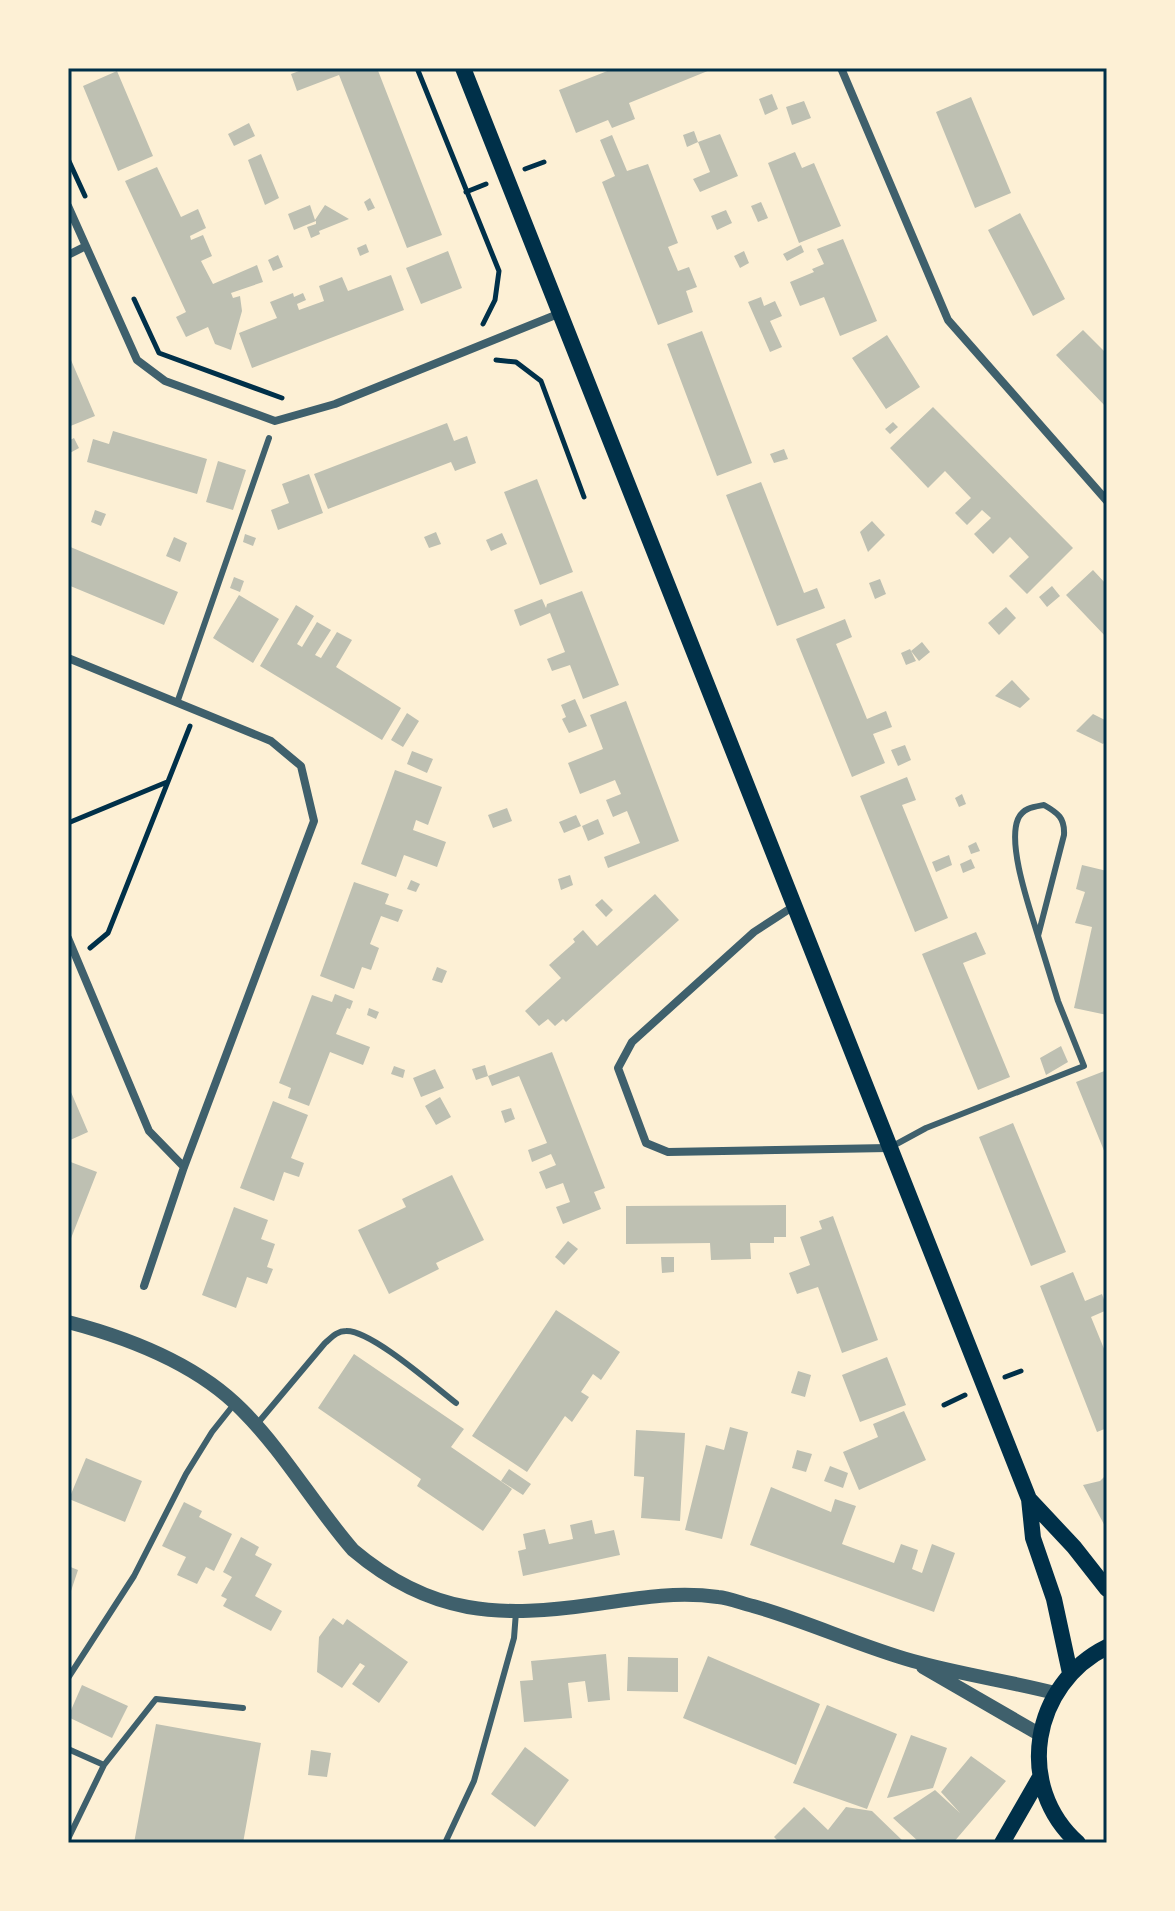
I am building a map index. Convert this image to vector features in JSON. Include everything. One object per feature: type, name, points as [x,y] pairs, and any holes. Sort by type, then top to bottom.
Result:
[{"type":"main road","points":[[463,68],[1029,1499],[1033,1538],[1054,1599],[1070,1673]]},
{"type":"main road","points":[[1029,1499],[1074,1547],[1107,1589]]},
{"type":"main road","points":[[1078,1843],[1066,1832],[1050,1807],[1040,1777],[1039,1734],[1055,1693],[1070,1673],[1091,1655],[1107,1647]]},
{"type":"main road","points":[[1002,1843],[1040,1777]]},
{"type":"street","points":[[841,68],[948,320],[1107,501]]},
{"type":"street","points":[[68,206],[137,360],[165,381],[275,421],[335,404],[558,314]]},
{"type":"street","points":[[68,255],[86,246]]},
{"type":"street","points":[[68,658],[271,741],[301,766],[314,821],[184,1167],[144,1286]]},
{"type":"street","points":[[794,906],[754,932],[632,1042],[618,1068],[646,1143],[668,1152],[888,1148]]},
{"type":"street","points":[[68,938],[149,1131],[184,1167]]},
{"type":"street","points":[[68,1322],[105,1331],[165,1356],[235,1403],[256,1425],[335,1529],[369,1563],[415,1592],[436,1600],[463,1607],[516,1612],[557,1610],[658,1595],[720,1597],[804,1622],[912,1661],[1055,1693]]},
{"type":"street","points":[[912,1661],[1039,1734]]},
{"type":"lane","points":[[177,703],[269,438]]},
{"type":"lane","points":[[888,1148],[926,1128],[1084,1066],[1058,1001],[1038,936],[1017,854],[1015,834],[1018,818],[1029,807],[1044,805],[1058,813],[1065,824],[1038,936]]},
{"type":"lane","points":[[256,1425],[325,1343],[337,1332],[350,1330],[378,1343],[456,1403]]},
{"type":"lane","points":[[68,1678],[134,1576],[186,1474],[212,1432],[235,1403]]},
{"type":"lane","points":[[445,1843],[474,1781],[514,1638],[516,1612]]},
{"type":"lane","points":[[68,1839],[104,1765],[156,1699],[243,1708]]},
{"type":"lane","points":[[68,1749],[104,1765]]},
{"type":"path","points":[[417,68],[499,271],[495,300],[482,325]]},
{"type":"path","points":[[68,159],[88,200]]},
{"type":"path","points":[[524,169],[544,162]]},
{"type":"path","points":[[466,192],[486,184]]},
{"type":"path","points":[[133,297],[159,353],[294,402]]},
{"type":"path","points":[[493,360],[516,362],[541,381],[584,497]]},
{"type":"path","points":[[77,958],[108,933],[196,711]]},
{"type":"path","points":[[68,823],[168,782]]},
{"type":"path","points":[[1004,1378],[1021,1371]]},
{"type":"path","points":[[944,1405],[966,1394]]},
{"type":"building","points":[[307,68],[377,68],[442,235],[407,248],[339,75],[297,91],[291,74]]},
{"type":"building","points":[[615,68],[715,68],[629,103],[635,119],[612,128],[608,120],[576,133],[559,90]]},
{"type":"building","points":[[117,71],[153,156],[118,171],[83,86]]},
{"type":"building","points":[[772,94],[778,109],[765,115],[759,99]]},
{"type":"building","points":[[971,97],[1011,193],[975,208],[936,112]]},
{"type":"building","points":[[804,101],[811,118],[792,125],[786,107]]},
{"type":"building","points":[[249,123],[255,136],[234,146],[228,134]]},
{"type":"building","points":[[694,131],[698,142],[687,147],[683,135]]},
{"type":"building","points":[[720,134],[738,176],[700,192],[693,179],[710,172],[698,142]]},
{"type":"building","points":[[612,135],[627,171],[648,164],[678,243],[668,247],[678,271],[689,267],[697,287],[686,291],[693,312],[658,325],[602,182],[615,176],[600,140]]},
{"type":"building","points":[[795,152],[802,168],[814,163],[841,226],[799,243],[768,163]]},
{"type":"building","points":[[261,154],[279,198],[265,205],[248,160]]},
{"type":"building","points":[[157,167],[181,217],[198,209],[206,228],[190,236],[191,240],[203,235],[212,256],[201,261],[213,284],[257,265],[263,282],[231,293],[233,298],[240,296],[242,311],[231,350],[215,344],[208,327],[186,337],[176,317],[186,312],[125,181]]},
{"type":"building","points":[[370,198],[375,208],[368,211],[364,202]]},
{"type":"building","points":[[761,202],[768,218],[758,222],[751,206]]},
{"type":"building","points":[[310,205],[315,220],[325,205],[349,219],[319,231],[320,234],[311,238],[307,227],[316,224],[316,221],[294,230],[288,214]]},
{"type":"building","points":[[726,210],[732,223],[717,230],[711,216]]},
{"type":"building","points":[[1020,213],[1065,299],[1033,316],[988,230]]},
{"type":"building","points":[[843,239],[877,321],[840,336],[824,297],[800,306],[790,282],[824,264],[817,249]]},
{"type":"building","points":[[366,244],[369,252],[360,256],[357,248]]},
{"type":"building","points":[[801,245],[804,252],[787,261],[783,254]]},
{"type":"building","points":[[448,251],[462,288],[421,304],[406,268]]},
{"type":"building","points":[[744,251],[749,263],[740,268],[734,256]]},
{"type":"building","points":[[278,255],[283,267],[273,271],[268,260]]},
{"type":"building","points":[[391,275],[404,310],[252,368],[239,333],[277,318],[270,302],[293,293],[294,297],[303,293],[306,300],[297,304],[299,310],[324,301],[319,286],[342,277],[348,291]]},
{"type":"building","points":[[761,297],[764,306],[775,301],[782,316],[770,321],[782,347],[770,352],[748,302]]},
{"type":"building","points":[[1083,330],[1107,354],[1107,408],[1056,355]]},
{"type":"building","points":[[702,331],[752,463],[717,476],[667,344]]},
{"type":"building","points":[[887,335],[920,387],[886,409],[852,358]]},
{"type":"building","points":[[68,353],[95,416],[68,427]]},
{"type":"building","points":[[933,407],[1073,548],[1027,594],[1009,576],[1029,557],[1010,537],[993,554],[974,534],[991,518],[982,510],[967,525],[955,513],[971,498],[945,471],[928,488],[890,448]]},
{"type":"building","points":[[893,422],[898,427],[890,434],[885,429]]},
{"type":"building","points":[[447,423],[454,441],[467,436],[476,463],[455,471],[451,462],[328,509],[314,474]]},
{"type":"building","points":[[113,431],[207,459],[197,494],[87,462],[93,439],[109,444]]},
{"type":"building","points":[[74,438],[79,448],[68,454],[68,441]]},
{"type":"building","points":[[784,449],[788,459],[774,463],[770,454]]},
{"type":"building","points":[[218,461],[246,470],[233,510],[206,502]]},
{"type":"building","points":[[309,474],[323,513],[278,530],[271,510],[289,503],[282,484]]},
{"type":"building","points":[[537,479],[573,572],[540,585],[504,492]]},
{"type":"building","points":[[761,482],[804,593],[817,588],[825,608],[777,626],[726,495]]},
{"type":"building","points":[[95,510],[106,514],[101,526],[91,522]]},
{"type":"building","points":[[872,521],[885,535],[868,552],[860,532]]},
{"type":"building","points":[[436,532],[441,544],[429,548],[424,537]]},
{"type":"building","points":[[502,533],[507,544],[491,551],[486,540]]},
{"type":"building","points":[[245,534],[256,538],[253,546],[243,542]]},
{"type":"building","points":[[174,537],[187,543],[180,562],[166,556]]},
{"type":"building","points":[[68,546],[178,592],[164,625],[68,585]]},
{"type":"building","points":[[1093,570],[1107,585],[1107,638],[1066,595]]},
{"type":"building","points":[[234,577],[244,581],[240,592],[230,588]]},
{"type":"building","points":[[880,579],[886,594],[875,599],[869,583]]},
{"type":"building","points":[[1052,586],[1060,596],[1047,607],[1039,597]]},
{"type":"building","points":[[582,591],[619,685],[583,699],[570,665],[552,671],[547,659],[565,652],[550,613],[520,626],[514,610],[542,599],[546,608],[547,604]]},
{"type":"building","points":[[239,595],[279,619],[253,663],[213,638]]},
{"type":"building","points":[[296,605],[314,616],[297,644],[302,647],[317,622],[331,630],[315,655],[321,658],[337,632],[352,640],[336,667],[401,708],[382,740],[260,666]]},
{"type":"building","points":[[1006,607],[1016,618],[999,635],[988,623]]},
{"type":"building","points":[[845,619],[852,637],[836,644],[867,719],[886,711],[892,727],[873,734],[885,763],[852,777],[796,639]]},
{"type":"building","points":[[922,642],[930,652],[919,661],[911,651]]},
{"type":"building","points":[[910,649],[916,661],[906,665],[901,653]]},
{"type":"building","points":[[1012,680],[1030,699],[1020,708],[995,696]]},
{"type":"building","points":[[575,699],[587,726],[569,733],[562,719],[566,717],[561,705]]},
{"type":"building","points":[[626,701],[679,841],[608,868],[604,857],[640,843],[627,811],[613,817],[606,800],[621,794],[615,780],[580,794],[568,763],[603,749],[590,715]]},
{"type":"building","points":[[407,713],[419,721],[403,747],[391,740]]},
{"type":"building","points":[[1093,714],[1107,721],[1107,740],[1103,744],[1076,731]]},
{"type":"building","points":[[905,745],[911,760],[898,766],[891,750]]},
{"type":"building","points":[[412,751],[433,759],[427,773],[407,764]]},
{"type":"building","points":[[395,770],[442,787],[428,825],[416,820],[413,830],[446,842],[437,867],[404,855],[396,877],[361,864]]},
{"type":"building","points":[[907,777],[916,800],[902,805],[948,918],[915,932],[860,796]]},
{"type":"building","points":[[962,794],[966,804],[959,807],[955,798]]},
{"type":"building","points":[[507,808],[512,821],[493,828],[488,815]]},
{"type":"building","points":[[576,815],[581,826],[564,833],[559,822]]},
{"type":"building","points":[[598,819],[604,834],[588,841],[582,826]]},
{"type":"building","points":[[976,842],[980,851],[971,854],[968,846]]},
{"type":"building","points":[[949,855],[952,865],[936,872],[932,862]]},
{"type":"building","points":[[971,859],[975,868],[963,873],[960,864]]},
{"type":"building","points":[[1082,865],[1107,871],[1107,1015],[1074,1008],[1092,927],[1075,923],[1085,892],[1076,889]]},
{"type":"building","points":[[570,875],[573,885],[561,890],[558,879]]},
{"type":"building","points":[[411,880],[420,884],[416,892],[407,889]]},
{"type":"building","points":[[354,882],[389,894],[385,904],[403,910],[398,922],[381,916],[370,944],[379,948],[371,970],[362,967],[354,989],[320,976]]},
{"type":"building","points":[[655,894],[679,920],[566,1022],[563,1019],[555,1026],[548,1019],[539,1026],[525,1011],[561,978],[549,965],[575,942],[573,939],[583,930],[597,946]]},
{"type":"building","points":[[602,899],[613,910],[606,917],[595,905]]},
{"type":"building","points":[[976,932],[986,954],[963,963],[1010,1077],[978,1090],[922,954]]},
{"type":"building","points":[[437,967],[447,971],[442,983],[432,980]]},
{"type":"building","points":[[335,994],[353,1001],[336,1034],[370,1047],[363,1065],[330,1052],[309,1106],[288,1098],[291,1088],[279,1083],[312,995],[332,1002]]},
{"type":"building","points":[[369,1008],[379,1012],[376,1019],[367,1015]]},
{"type":"building","points":[[1061,1046],[1068,1062],[1046,1075],[1040,1058]]},
{"type":"building","points":[[552,1052],[605,1188],[594,1192],[601,1209],[563,1224],[556,1207],[570,1202],[563,1183],[546,1189],[539,1172],[556,1165],[551,1154],[532,1162],[528,1150],[547,1143],[519,1076],[492,1086],[488,1076]]},
{"type":"building","points":[[485,1065],[488,1076],[476,1080],[472,1069]]},
{"type":"building","points":[[394,1066],[405,1070],[403,1078],[391,1074]]},
{"type":"building","points":[[435,1069],[444,1088],[421,1097],[413,1078]]},
{"type":"building","points":[[1107,1070],[1107,1158],[1076,1082]]},
{"type":"building","points":[[68,1085],[88,1132],[68,1141]]},
{"type":"building","points":[[440,1097],[451,1117],[436,1125],[425,1106]]},
{"type":"building","points":[[273,1101],[308,1115],[291,1158],[304,1163],[299,1177],[284,1172],[274,1201],[240,1188]]},
{"type":"building","points":[[511,1108],[515,1119],[505,1123],[501,1111]]},
{"type":"building","points":[[1013,1123],[1066,1252],[1031,1266],[979,1137]]},
{"type":"building","points":[[68,1161],[97,1172],[68,1246]]},
{"type":"building","points":[[452,1175],[484,1240],[436,1263],[439,1269],[389,1294],[358,1230],[406,1207],[402,1199]]},
{"type":"building","points":[[786,1205],[786,1237],[774,1237],[774,1243],[750,1243],[751,1259],[711,1260],[710,1243],[626,1244],[626,1206]]},
{"type":"building","points":[[234,1207],[268,1220],[261,1239],[275,1244],[267,1267],[273,1269],[267,1284],[247,1277],[236,1308],[202,1295]]},
{"type":"building","points":[[833,1216],[878,1340],[842,1353],[818,1287],[797,1294],[789,1273],[810,1265],[800,1237],[822,1229],[819,1221]]},
{"type":"building","points":[[568,1241],[578,1249],[564,1265],[555,1257]]},
{"type":"building","points":[[661,1257],[674,1257],[674,1272],[662,1273]]},
{"type":"building","points":[[1073,1272],[1085,1301],[1102,1294],[1107,1308],[1091,1317],[1107,1356],[1107,1428],[1097,1432],[1040,1286]]},
{"type":"building","points":[[556,1310],[620,1352],[601,1380],[593,1374],[581,1392],[589,1397],[572,1422],[565,1416],[527,1472],[472,1436]]},
{"type":"building","points":[[354,1354],[464,1429],[451,1447],[512,1489],[483,1531],[417,1486],[421,1479],[318,1408]]},
{"type":"building","points":[[887,1357],[906,1405],[860,1422],[842,1375]]},
{"type":"building","points":[[798,1371],[811,1375],[805,1397],[791,1393]]},
{"type":"building","points":[[904,1411],[926,1460],[859,1490],[843,1452],[878,1437],[873,1424]]},
{"type":"building","points":[[730,1427],[748,1432],[722,1539],[685,1530],[706,1445],[724,1450]]},
{"type":"building","points":[[636,1430],[685,1433],[680,1521],[641,1518],[644,1477],[634,1476]]},
{"type":"building","points":[[797,1450],[812,1454],[806,1472],[792,1468]]},
{"type":"building","points":[[86,1458],[142,1481],[125,1522],[69,1499]]},
{"type":"building","points":[[830,1466],[848,1473],[843,1488],[824,1481]]},
{"type":"building","points":[[509,1469],[531,1484],[523,1495],[501,1481]]},
{"type":"building","points":[[1107,1474],[1107,1530],[1083,1485],[1100,1481]]},
{"type":"building","points":[[771,1487],[831,1512],[835,1499],[856,1506],[842,1544],[894,1563],[901,1544],[918,1550],[912,1569],[922,1573],[932,1544],[955,1553],[934,1612],[750,1545]]},
{"type":"building","points":[[184,1502],[202,1511],[199,1517],[232,1534],[214,1571],[206,1567],[197,1584],[177,1575],[186,1557],[162,1546]]},
{"type":"building","points":[[592,1520],[595,1534],[614,1530],[620,1555],[523,1576],[518,1551],[526,1549],[523,1534],[545,1529],[549,1544],[573,1539],[570,1525]]},
{"type":"building","points":[[241,1537],[259,1547],[255,1555],[272,1564],[255,1596],[282,1611],[271,1631],[223,1606],[227,1599],[221,1596],[232,1577],[223,1572]]},
{"type":"building","points":[[68,1566],[78,1570],[71,1591],[68,1590]]},
{"type":"building","points":[[333,1618],[343,1625],[347,1619],[408,1662],[379,1703],[352,1684],[365,1666],[360,1663],[342,1688],[317,1672],[319,1637]]},
{"type":"building","points":[[606,1654],[610,1700],[588,1702],[585,1681],[568,1683],[572,1718],[524,1722],[520,1681],[533,1680],[531,1661]]},
{"type":"building","points":[[708,1656],[820,1704],[796,1765],[683,1718]]},
{"type":"building","points":[[628,1657],[678,1658],[678,1692],[627,1691]]},
{"type":"building","points":[[82,1685],[128,1706],[112,1738],[68,1717]]},
{"type":"building","points":[[827,1705],[897,1734],[867,1809],[793,1783]]},
{"type":"building","points":[[156,1724],[261,1743],[243,1843],[134,1843]]},
{"type":"building","points":[[911,1735],[947,1748],[933,1788],[887,1798]]},
{"type":"building","points":[[525,1747],[569,1780],[535,1827],[491,1794]]},
{"type":"building","points":[[311,1750],[331,1753],[327,1777],[308,1775]]},
{"type":"building","points":[[971,1756],[1006,1781],[953,1843],[920,1843],[893,1818],[935,1790],[960,1813],[941,1792]]},
{"type":"building","points":[[804,1807],[828,1830],[846,1807],[872,1811],[905,1843],[780,1843],[774,1837]]}]
